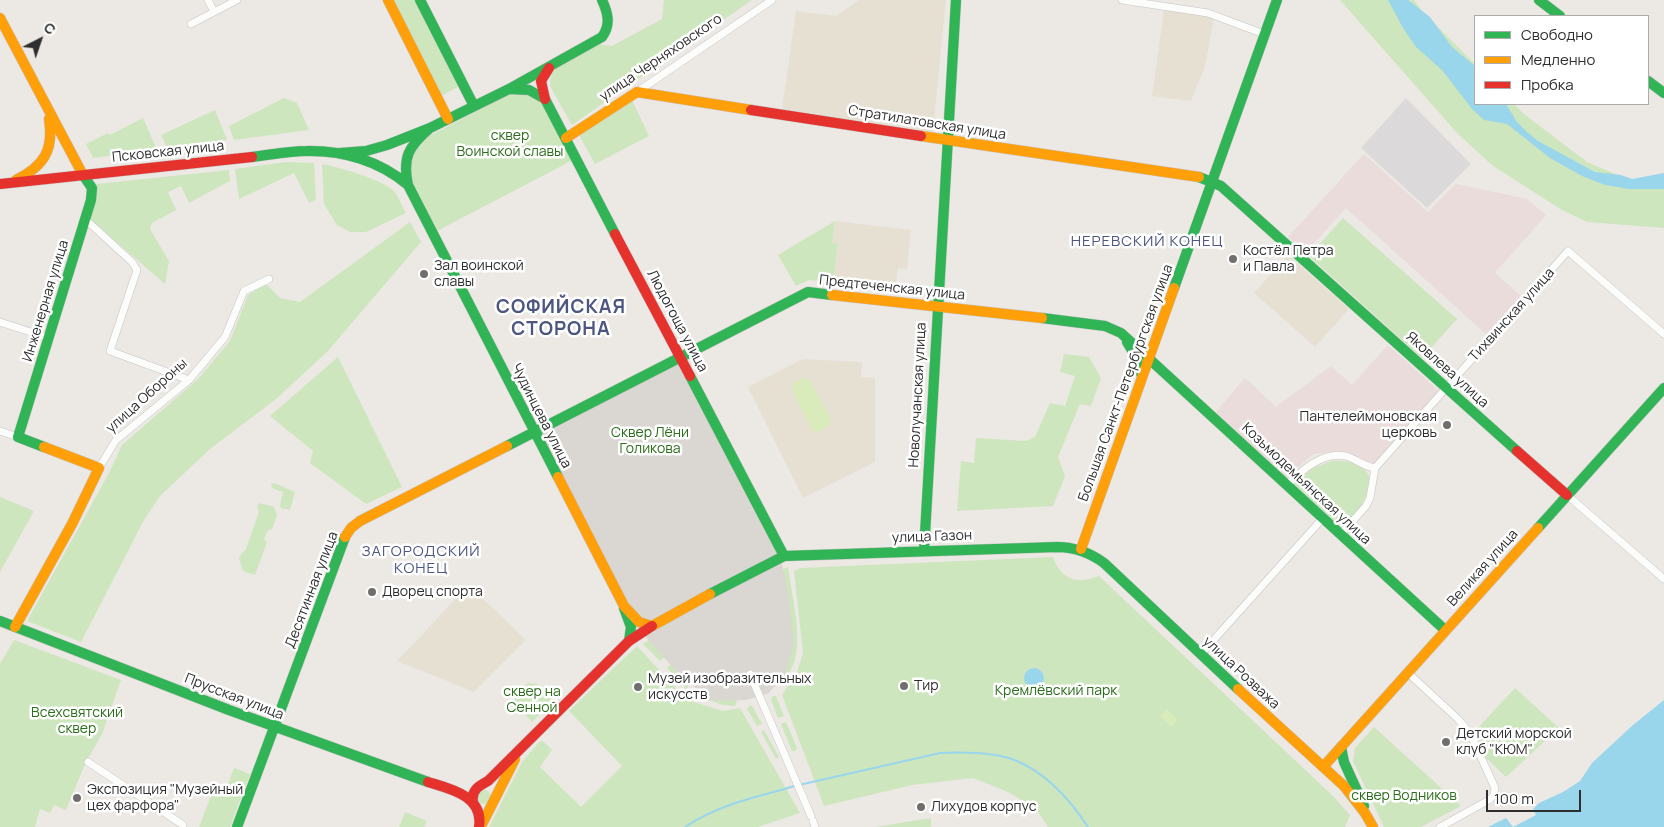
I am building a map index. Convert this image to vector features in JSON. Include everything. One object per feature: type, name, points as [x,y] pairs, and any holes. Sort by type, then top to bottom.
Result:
[{"type":"main road","points":[[388,0],[448,119]]},
{"type":"main road","points":[[420,0],[474,106]]},
{"type":"main road","points":[[340,153],[366,151],[430,128],[509,89],[596,41],[607,32],[609,22],[602,0]]},
{"type":"main road","name":"Новолучанская улица","points":[[924,551],[946,140],[956,0]]},
{"type":"main road","name":"Большая Санкт-Петербургская улица","points":[[1081,548],[1277,0]]},
{"type":"main road","points":[[1538,0],[1559,15]]},
{"type":"main road","points":[[0,18],[45,106],[51,133],[48,151],[36,168],[23,176],[4,183]]},
{"type":"main road","name":"Людогоща улица","points":[[550,67],[542,82],[545,99],[784,556]]},
{"type":"main road","points":[[1649,81],[1664,93]]},
{"type":"main road","points":[[509,89],[529,90],[545,99]]},
{"type":"main road","name":"улица Черняховского","points":[[566,138],[637,92]]},
{"type":"main road","name":"Стратилатовская улица","points":[[637,92],[946,140],[1196,176],[1212,181]]},
{"type":"main road","name":"Инженерная улица","points":[[18,437],[92,191],[91,186],[45,106]]},
{"type":"main road","name":"Чудинцева улица","points":[[430,128],[417,139],[408,151],[404,168],[408,185],[624,606],[631,627],[629,641]]},
{"type":"main road","name":"Псковская улица","points":[[4,183],[288,152],[340,153]]},
{"type":"main road","name":"Чудинцева улица","points":[[340,153],[385,168],[396,174],[408,185]]},
{"type":"main road","name":"Яковлева улица","points":[[1212,181],[1221,186],[1567,495]]},
{"type":"main road","name":"Предтеченская улица","points":[[534,433],[808,292],[1105,326],[1121,332],[1149,358]]},
{"type":"main road","points":[[1121,332],[1136,357],[1142,376]]},
{"type":"main road","name":"Козьмодемьянская улица","points":[[1149,358],[1445,630]]},
{"type":"main road","name":"Великая улица","points":[[1323,767],[1664,388]]},
{"type":"main road","name":"Десятинная улица","points":[[237,827],[344,538],[351,528],[360,521],[534,433]]},
{"type":"main road","points":[[18,437],[99,468]]},
{"type":"main road","name":"улица Обороны","points":[[15,627],[72,524],[99,468]]},
{"type":"main road","name":"улица Газон","points":[[784,556],[1067,546],[1081,548]]},
{"type":"main road","name":"улица Розважа","points":[[1081,548],[1093,554],[1104,563],[1323,767],[1350,794],[1368,816],[1373,827]]},
{"type":"main road","points":[[461,793],[465,793],[488,781],[629,641],[687,606],[784,556]]},
{"type":"main road","name":"Чудинцева улица","points":[[624,606],[639,622],[652,626]]},
{"type":"main road","name":"Прусская улица","points":[[0,621],[80,654],[275,728],[461,793],[474,804]]},
{"type":"main road","points":[[480,827],[494,803],[513,762],[523,747]]},
{"type":"main road","points":[[1341,747],[1344,762],[1368,816]]},
{"type":"main road","points":[[480,827],[480,816],[474,804],[472,794],[476,788],[487,786],[491,788],[495,796],[494,803]]},
{"type":"main road","points":[[474,804],[484,809],[494,803]]},
{"type":"street","points":[[208,0],[214,12]]},
{"type":"street","points":[[192,24],[238,0]]},
{"type":"street","name":"улица Черняховского","points":[[637,92],[772,0]]},
{"type":"street","points":[[1122,0],[1208,13],[1264,34]]},
{"type":"street","points":[[85,219],[132,262],[137,270],[110,351],[189,380]]},
{"type":"street","name":"Тихвинская улица","points":[[1376,468],[1568,251],[1664,334]]},
{"type":"street","name":"улица Обороны","points":[[99,468],[116,440],[189,380],[225,338],[244,291],[269,279]]},
{"type":"street","points":[[0,322],[49,338]]},
{"type":"street","points":[[0,431],[18,437]]},
{"type":"street","points":[[1287,485],[1310,465],[1328,457],[1347,457],[1376,468],[1370,498],[1361,512],[1341,534]]},
{"type":"street","name":"Яковлева улица","points":[[1567,495],[1664,579]]},
{"type":"street","points":[[1201,654],[1323,518]]},
{"type":"street","points":[[1407,672],[1458,719],[1470,733],[1495,788],[1494,795],[1489,800],[1444,825]]},
{"type":"street","points":[[750,674],[813,822]]},
{"type":"street","points":[[88,762],[183,825]]},
{"type":"shaded area","points":[[859,0],[946,0],[933,132],[782,109],[796,11],[836,16]]},
{"type":"shaded area","points":[[1164,10],[1214,17],[1205,67],[1191,101],[1152,96]]},
{"type":"shaded area","points":[[1406,98],[1471,164],[1427,208],[1361,148]]},
{"type":"shaded area","points":[[1364,154],[1428,212],[1456,184],[1527,199],[1546,215],[1495,273],[1522,297],[1487,335],[1346,208],[1305,253],[1288,237]]},
{"type":"shaded area","points":[[835,221],[911,230],[907,269],[898,268],[895,290],[833,282],[838,245],[832,244]]},
{"type":"shaded area","points":[[1288,255],[1349,309],[1315,347],[1254,293]]},
{"type":"shaded area","points":[[1388,345],[1439,391],[1374,465],[1339,451],[1313,454],[1286,478],[1216,412],[1245,378],[1276,407],[1331,366],[1352,385]]},
{"type":"shaded area","points":[[803,359],[862,362],[861,377],[875,378],[875,462],[803,498],[748,387]]},
{"type":"shaded area","points":[[679,363],[780,554],[789,599],[794,643],[786,673],[769,693],[746,700],[714,701],[682,678],[638,628],[540,434]]},
{"type":"shaded area","points":[[469,585],[526,640],[474,692],[397,661]]},
{"type":"green space","points":[[391,0],[417,0],[460,86],[439,97]]},
{"type":"green space","points":[[664,0],[752,0],[572,125],[550,85],[551,71],[598,44],[612,46],[662,19]]},
{"type":"green space","points":[[1340,0],[1414,0],[1422,11],[1474,63],[1474,105],[1515,105],[1587,162],[1634,182],[1664,184],[1664,228],[1587,222],[1562,210],[1493,166],[1457,133]]},
{"type":"green space","name":"сквер Воинской славы","points":[[512,93],[527,94],[543,104],[573,160],[437,231],[411,180],[410,169],[415,151],[429,136]]},
{"type":"green space","points":[[284,98],[297,103],[309,130],[234,140],[229,126]]},
{"type":"green space","points":[[632,100],[649,136],[595,164],[579,135]]},
{"type":"green space","points":[[215,110],[227,140],[167,147],[161,135]]},
{"type":"green space","points":[[143,118],[157,150],[93,158],[86,144],[108,133],[110,135]]},
{"type":"green space","points":[[286,162],[314,163],[316,200],[309,203],[294,173],[239,199],[235,169]]},
{"type":"green space","points":[[322,164],[361,175],[389,187],[395,192],[406,213],[366,232],[350,232],[337,225],[324,204]]},
{"type":"green space","points":[[229,170],[230,181],[189,203],[181,186],[168,192],[176,210],[152,223],[150,229],[169,261],[165,284],[89,218],[97,184]]},
{"type":"green space","points":[[1343,218],[1457,319],[1422,358],[1309,256]]},
{"type":"green space","points":[[835,221],[832,243],[838,244],[833,282],[809,280],[796,286],[778,255]]},
{"type":"green space","points":[[410,222],[421,242],[327,352],[276,399],[210,449],[160,496],[144,520],[81,642],[27,621],[109,473],[122,445],[198,379],[230,341],[248,295],[266,284],[280,298],[300,302]]},
{"type":"green space","points":[[1064,354],[1089,357],[1101,378],[1091,406],[1080,404],[1058,457],[1065,476],[1053,506],[957,511],[961,461],[974,463],[976,438],[1026,441],[1035,437],[1050,403],[1065,406],[1075,376],[1060,372]]},
{"type":"green space","points":[[338,357],[402,487],[366,504],[310,463],[313,451],[270,416]]},
{"type":"green space","points":[[804,378],[810,380],[831,420],[829,426],[818,432],[812,430],[792,390],[794,383]]},
{"type":"green space","points":[[1332,461],[1357,464],[1365,470],[1369,477],[1367,492],[1362,504],[1350,519],[1340,526],[1294,484],[1313,468]]},
{"type":"green space","points":[[274,483],[295,492],[290,510],[281,508],[283,492],[272,488],[271,484]]},
{"type":"green space","points":[[0,497],[34,511],[0,572]]},
{"type":"green space","points":[[260,503],[274,507],[277,515],[272,529],[268,530],[264,539],[267,542],[255,575],[243,571],[239,559],[246,549],[259,512],[257,506]]},
{"type":"green space","name":"Кремлёвский парк","points":[[1053,557],[1060,571],[1070,578],[1084,580],[1099,576],[1333,796],[1350,815],[1345,827],[1048,827],[1036,809],[1008,792],[973,778],[912,785],[824,806],[782,695],[797,672],[803,653],[794,571],[800,568]]},
{"type":"green space","points":[[788,567],[796,623],[797,645],[795,661],[790,671],[784,679],[776,679],[781,570]]},
{"type":"green space","points":[[651,639],[666,656],[660,661],[643,644]]},
{"type":"green space","name":"Всехсвятский сквер","points":[[14,640],[121,680],[102,734],[85,764],[66,810],[54,805],[50,813],[40,809],[35,827],[0,827],[0,664]]},
{"type":"green space","points":[[637,646],[687,700],[723,711],[740,708],[800,813],[758,827],[489,827],[522,762],[539,742],[543,741],[552,750],[540,767],[581,807],[622,766],[569,711]]},
{"type":"green space","points":[[673,663],[692,683],[686,689],[667,668]]},
{"type":"green space","name":"сквер на Сенной","points":[[528,683],[537,684],[553,701],[532,722],[515,704],[515,696]]},
{"type":"green space","points":[[1515,688],[1559,728],[1506,777],[1485,757],[1475,731]]},
{"type":"green space","points":[[702,689],[738,698],[735,706],[723,705],[696,696]]},
{"type":"green space","points":[[773,696],[776,696],[784,716],[778,718],[771,699]]},
{"type":"green space","points":[[750,705],[762,724],[757,726],[747,709]]},
{"type":"green space","points":[[1167,709],[1178,720],[1171,727],[1160,716]]},
{"type":"green space","points":[[786,722],[797,748],[795,751],[792,751],[781,724]]},
{"type":"green space","name":"сквер Водников","points":[[1374,727],[1461,806],[1421,827],[1384,827],[1353,761],[1355,748]]},
{"type":"green space","points":[[764,730],[779,757],[776,759],[761,732]]},
{"type":"green space","points":[[234,768],[250,774],[230,827],[199,827],[214,788],[225,792]]},
{"type":"green space","points":[[481,790],[487,790],[491,797],[487,804],[481,804],[477,800],[477,794]]},
{"type":"green space","points":[[405,812],[427,821],[424,827],[399,827]]},
{"type":"green space","points":[[931,818],[931,827],[875,827]]},
{"type":"water","points":[[1388,0],[1408,0],[1430,17],[1452,47],[1474,65],[1474,105],[1507,105],[1517,122],[1538,141],[1595,172],[1621,175],[1632,179],[1664,173],[1664,189],[1629,189],[1605,185],[1582,176],[1550,158],[1507,124],[1484,120],[1472,109],[1442,70],[1416,47]]},
{"type":"water","points":[[1030,668],[1038,668],[1044,674],[1044,682],[1038,688],[1030,688],[1024,682],[1024,674]]},
{"type":"water","points":[[1664,700],[1664,827],[1513,827],[1536,815],[1533,809],[1539,803],[1563,792],[1580,781],[1592,763],[1633,725]]},
{"type":"water","points":[[1506,818],[1513,827],[1488,827]]},
{"type":"waterway","points":[[799,785],[940,753],[989,754],[1017,761],[1038,773],[1066,798],[1088,827]]},
{"type":"waterway","points":[[685,827],[725,807],[795,786]]},
{"type":"traffic: fast","points":[[420,0],[474,106]]},
{"type":"traffic: fast","points":[[509,89],[602,37],[608,23],[602,0]]},
{"type":"traffic: fast","points":[[924,551],[956,0]]},
{"type":"traffic: fast","points":[[1174,288],[1277,0]]},
{"type":"traffic: fast","points":[[1539,0],[1559,15]]},
{"type":"traffic: fast","points":[[1649,82],[1664,93]]},
{"type":"traffic: fast","points":[[340,153],[366,151],[387,145],[430,128],[509,89],[529,90],[545,99],[615,234]]},
{"type":"traffic: fast","points":[[430,128],[417,141],[409,153],[406,167],[408,185],[558,477]]},
{"type":"traffic: fast","points":[[252,157],[299,151],[320,151],[347,155],[373,163],[408,185]]},
{"type":"traffic: fast","points":[[44,447],[18,437],[91,200],[92,188],[83,175]]},
{"type":"traffic: fast","points":[[1199,177],[1221,186],[1517,451]]},
{"type":"traffic: fast","points":[[507,446],[808,292],[832,295]]},
{"type":"traffic: fast","points":[[1042,318],[1105,326],[1121,333],[1445,630]]},
{"type":"traffic: fast","points":[[1127,342],[1136,357],[1142,376]]},
{"type":"traffic: fast","points":[[690,376],[784,556]]},
{"type":"traffic: fast","points":[[1538,528],[1664,388]]},
{"type":"traffic: fast","points":[[237,827],[345,537]]},
{"type":"traffic: fast","points":[[710,594],[784,556],[1057,547],[1076,549],[1104,563],[1238,689]]},
{"type":"traffic: fast","points":[[624,608],[631,627],[629,641]]},
{"type":"traffic: fast","points":[[0,621],[229,710],[428,782]]},
{"type":"traffic: fast","points":[[1341,747],[1344,762],[1364,806]]},
{"type":"traffic: slow","points":[[388,0],[448,119]]},
{"type":"traffic: slow","points":[[0,18],[83,175]]},
{"type":"traffic: slow","points":[[566,138],[637,92],[751,110]]},
{"type":"traffic: slow","points":[[16,180],[34,169],[45,156],[50,140],[49,119]]},
{"type":"traffic: slow","points":[[921,136],[1199,177]]},
{"type":"traffic: slow","points":[[1081,549],[1174,288]]},
{"type":"traffic: slow","points":[[832,295],[1042,318]]},
{"type":"traffic: slow","points":[[345,537],[351,528],[360,521],[507,446]]},
{"type":"traffic: slow","points":[[15,627],[72,524],[99,468],[44,447]]},
{"type":"traffic: slow","points":[[558,477],[624,606],[639,622],[652,626],[710,594]]},
{"type":"traffic: slow","points":[[1323,767],[1538,528]]},
{"type":"traffic: slow","points":[[1238,689],[1344,786],[1365,813],[1373,827]]},
{"type":"traffic: slow","points":[[481,826],[515,759]]},
{"type":"traffic: jam","points":[[545,99],[541,81],[549,68]]},
{"type":"traffic: jam","points":[[751,110],[921,136]]},
{"type":"traffic: jam","points":[[0,184],[252,157]]},
{"type":"traffic: jam","points":[[615,234],[690,376]]},
{"type":"traffic: jam","points":[[1517,451],[1567,495]]},
{"type":"traffic: jam","points":[[473,802],[473,794],[476,789],[488,781],[629,641],[652,626]]},
{"type":"traffic: jam","points":[[428,782],[456,791],[471,801],[479,816],[479,827]]},
{"type":"place","name":"Костёл Петра и Павла","points":[[1233,259]]},
{"type":"place","name":"Зал воинской славы","points":[[424,274]]},
{"type":"place","name":"Пантелеймоновская церковь","points":[[1447,425]]},
{"type":"place","name":"Дворец спорта","points":[[372,592]]},
{"type":"place","name":"Тир","points":[[904,686]]},
{"type":"place","name":"Музей изобразительных искусств","points":[[638,687]]},
{"type":"place","name":"Детский морской клуб \"КЮМ\"","points":[[1446,742]]},
{"type":"place","name":"Экспозиция \"Музейный цех фарфора\"","points":[[77,798]]},
{"type":"place","name":"Лихудов корпус","points":[[921,807]]},
{"type":"district","name":"НЕРЕВСКИЙ КОНЕЦ","points":[[1147,242]]},
{"type":"district","name":"СОФИЙСКАЯ СТОРОНА","points":[[561,319]]},
{"type":"district","name":"ЗАГОРОДСКИЙ КОНЕЦ","points":[[421,560]]},
{"type":"park label","name":"Сквер Лёни Голикова","points":[[650,442]]}]
